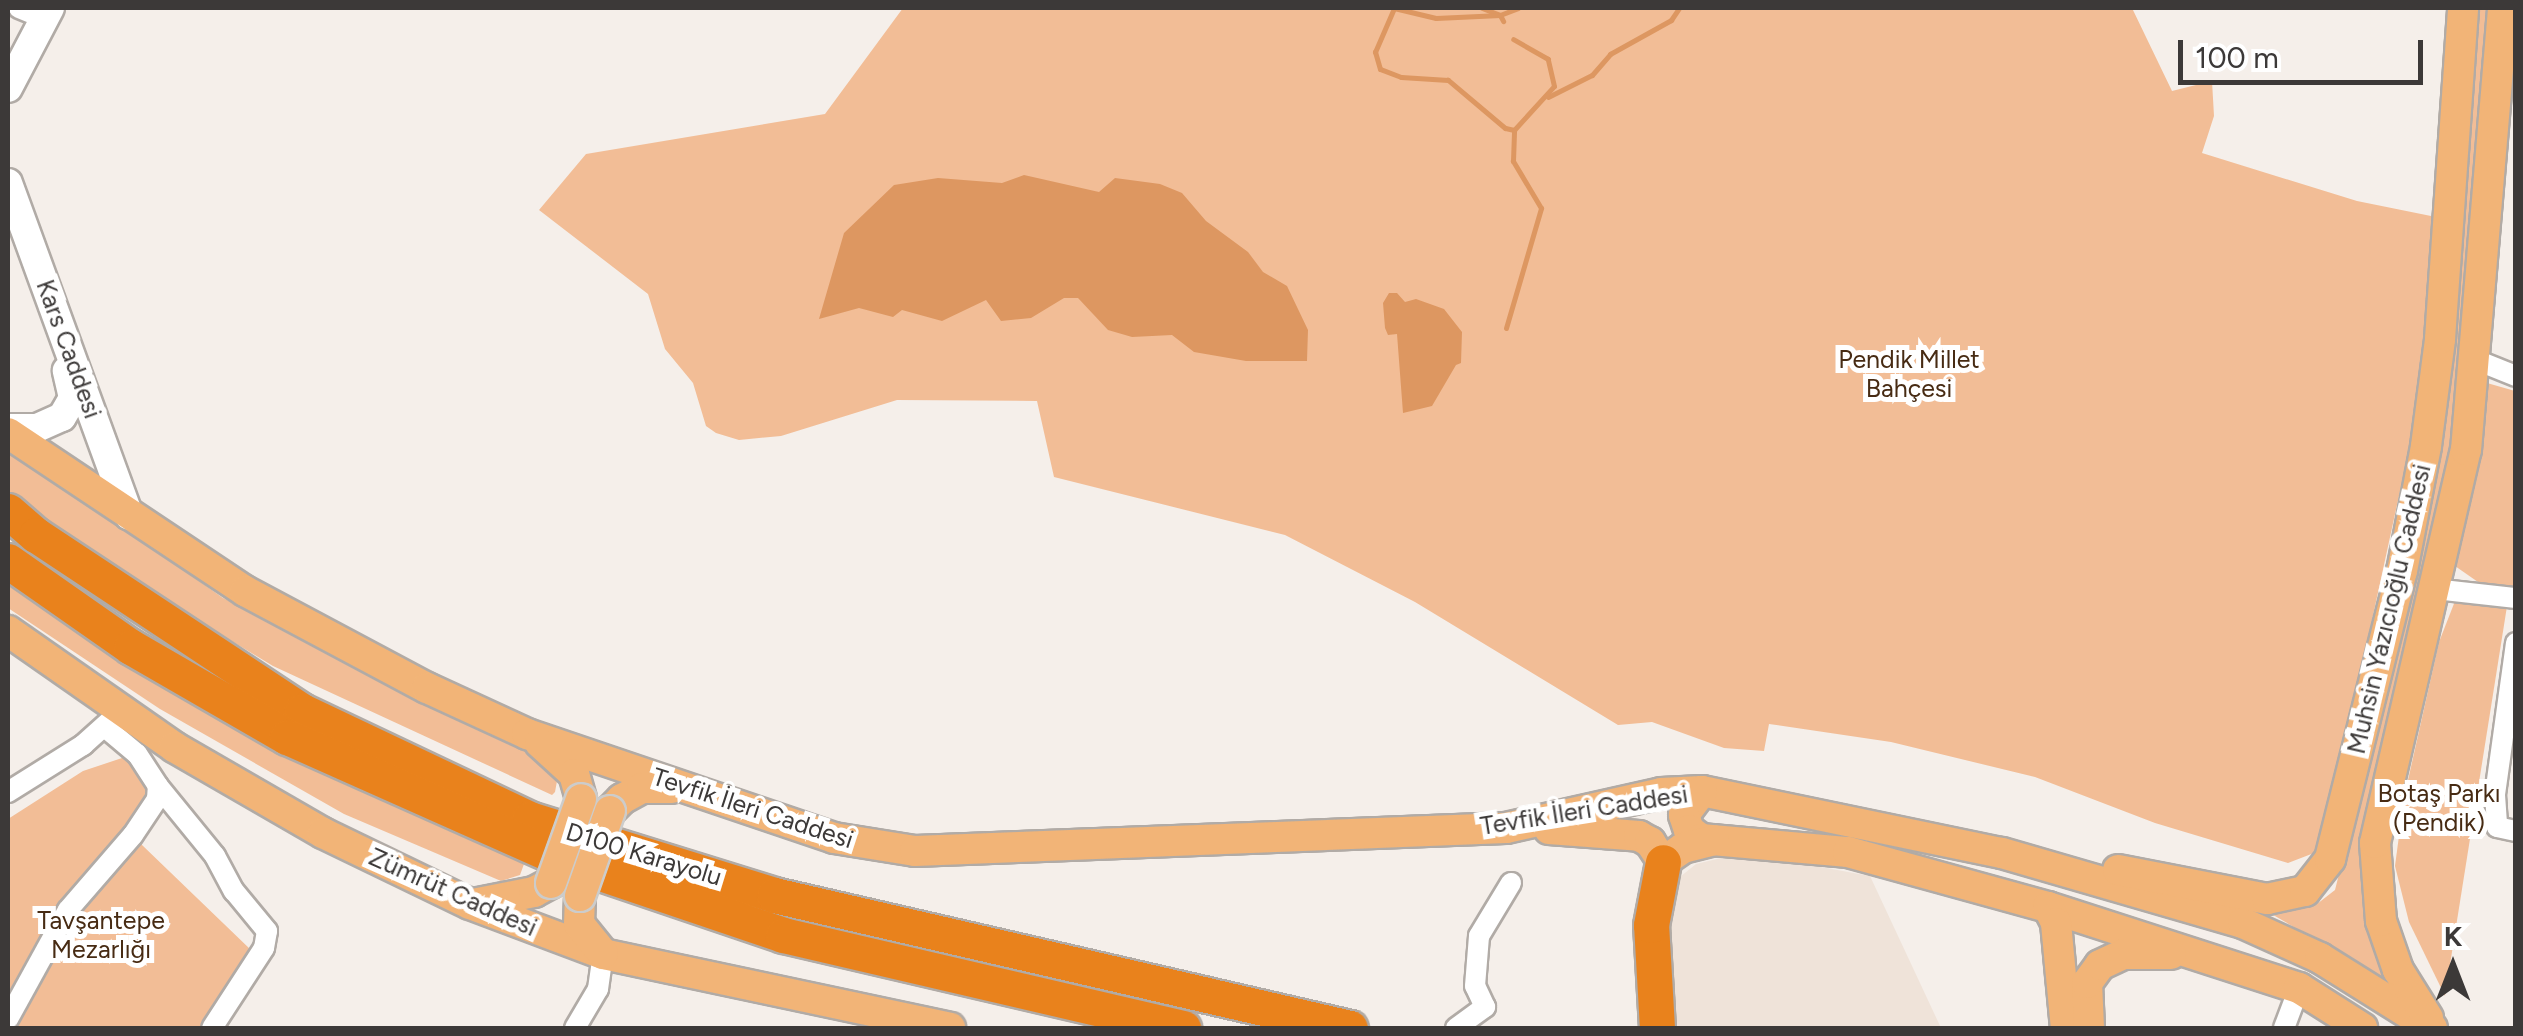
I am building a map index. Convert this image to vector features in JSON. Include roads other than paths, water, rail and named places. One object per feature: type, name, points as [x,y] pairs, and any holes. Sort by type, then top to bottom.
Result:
[{"type":"highway","name":"D100 Karayolu","points":[[8,512],[36,535],[302,711],[530,819],[774,895],[1350,1028]]},
{"type":"highway","name":"D100 Karayolu","points":[[8,561],[131,647],[288,738],[565,861],[783,935],[1184,1028]]},
{"type":"highway","points":[[1656,1028],[1651,924],[1663,862]]},
{"type":"main road","name":"Muhsin Yazıcıoğlu Caddesi","points":[[2002,853],[2268,899],[2305,891],[2324,873],[2334,848],[2424,462],[2440,339],[2463,8]]},
{"type":"main road","name":"Muhsin Yazıcıoğlu Caddesi","points":[[2434,1028],[2391,954],[2378,910],[2374,858],[2377,824],[2466,450],[2503,8]]},
{"type":"main road","name":"Tevfik İleri Caddesi","points":[[8,431],[129,516],[326,637],[527,734],[834,838],[915,851],[1506,828],[1660,792],[1702,791],[2002,853],[2272,934],[2348,974],[2434,1028]]},
{"type":"main road","name":"Zümrüt Caddesi","points":[[8,631],[111,720],[323,833],[470,904],[603,954],[950,1028]]},
{"type":"main road","points":[[470,904],[534,892],[552,883],[581,799],[574,774],[562,758],[527,734]]},
{"type":"main road","points":[[603,954],[579,924],[580,896],[610,811],[622,798],[642,788],[685,788]]},
{"type":"main road","name":"Tevfik İleri Caddesi","points":[[1702,791],[1688,805],[1686,823],[1694,836],[1714,840]]},
{"type":"main road","points":[[1506,828],[1622,832],[1650,842],[1663,862],[1684,848],[1714,840],[1848,852],[2048,907],[2299,988],[2360,1028]]},
{"type":"main road","points":[[2048,907],[2056,923],[2066,1028]]},
{"type":"main road","points":[[2089,1028],[2088,983],[2100,965],[2120,954],[2171,954],[2299,988]]},
{"type":"street","points":[[8,88],[38,11]]},
{"type":"street","name":"Kars Caddesi","points":[[8,183],[129,516]]},
{"type":"street","name":"Kars Caddesi","points":[[8,205],[73,386],[73,398],[62,417],[48,424],[8,431]]},
{"type":"street","points":[[2476,360],[2516,376]]},
{"type":"street","points":[[2434,589],[2516,598]]},
{"type":"street","points":[[2506,829],[2495,794],[2516,643]]},
{"type":"street","points":[[8,792],[111,720],[266,931],[264,948],[212,1028]]},
{"type":"street","points":[[8,1019],[68,910],[133,835],[156,798],[158,786]]},
{"type":"street","points":[[1456,1028],[1485,1007],[1475,986],[1478,936],[1510,883]]},
{"type":"street","points":[[575,1028],[598,989],[603,954]]},
{"type":"street","points":[[2284,1028],[2299,988]]},
{"type":"waterway","points":[[1514,130],[1505,128],[1448,80],[1401,77],[1380,69],[1375,52],[1394,8],[1436,18],[1500,15],[1518,8]]},
{"type":"waterway","points":[[1482,8],[1500,15],[1503,21]]},
{"type":"waterway","points":[[1548,97],[1592,75],[1610,54],[1671,20],[1679,8]]},
{"type":"waterway","points":[[1506,328],[1541,208],[1513,161],[1514,130],[1554,86],[1548,59],[1513,39]]},
{"type":"park label","name":"Pendik Millet Bahçesi","points":[[1909,374]]},
{"type":"park label","name":"Botaş Parkı (Pendik)","points":[[2439,808]]},
{"type":"park label","name":"Tavşantepe Mezarlığı","points":[[101,936]]}]
